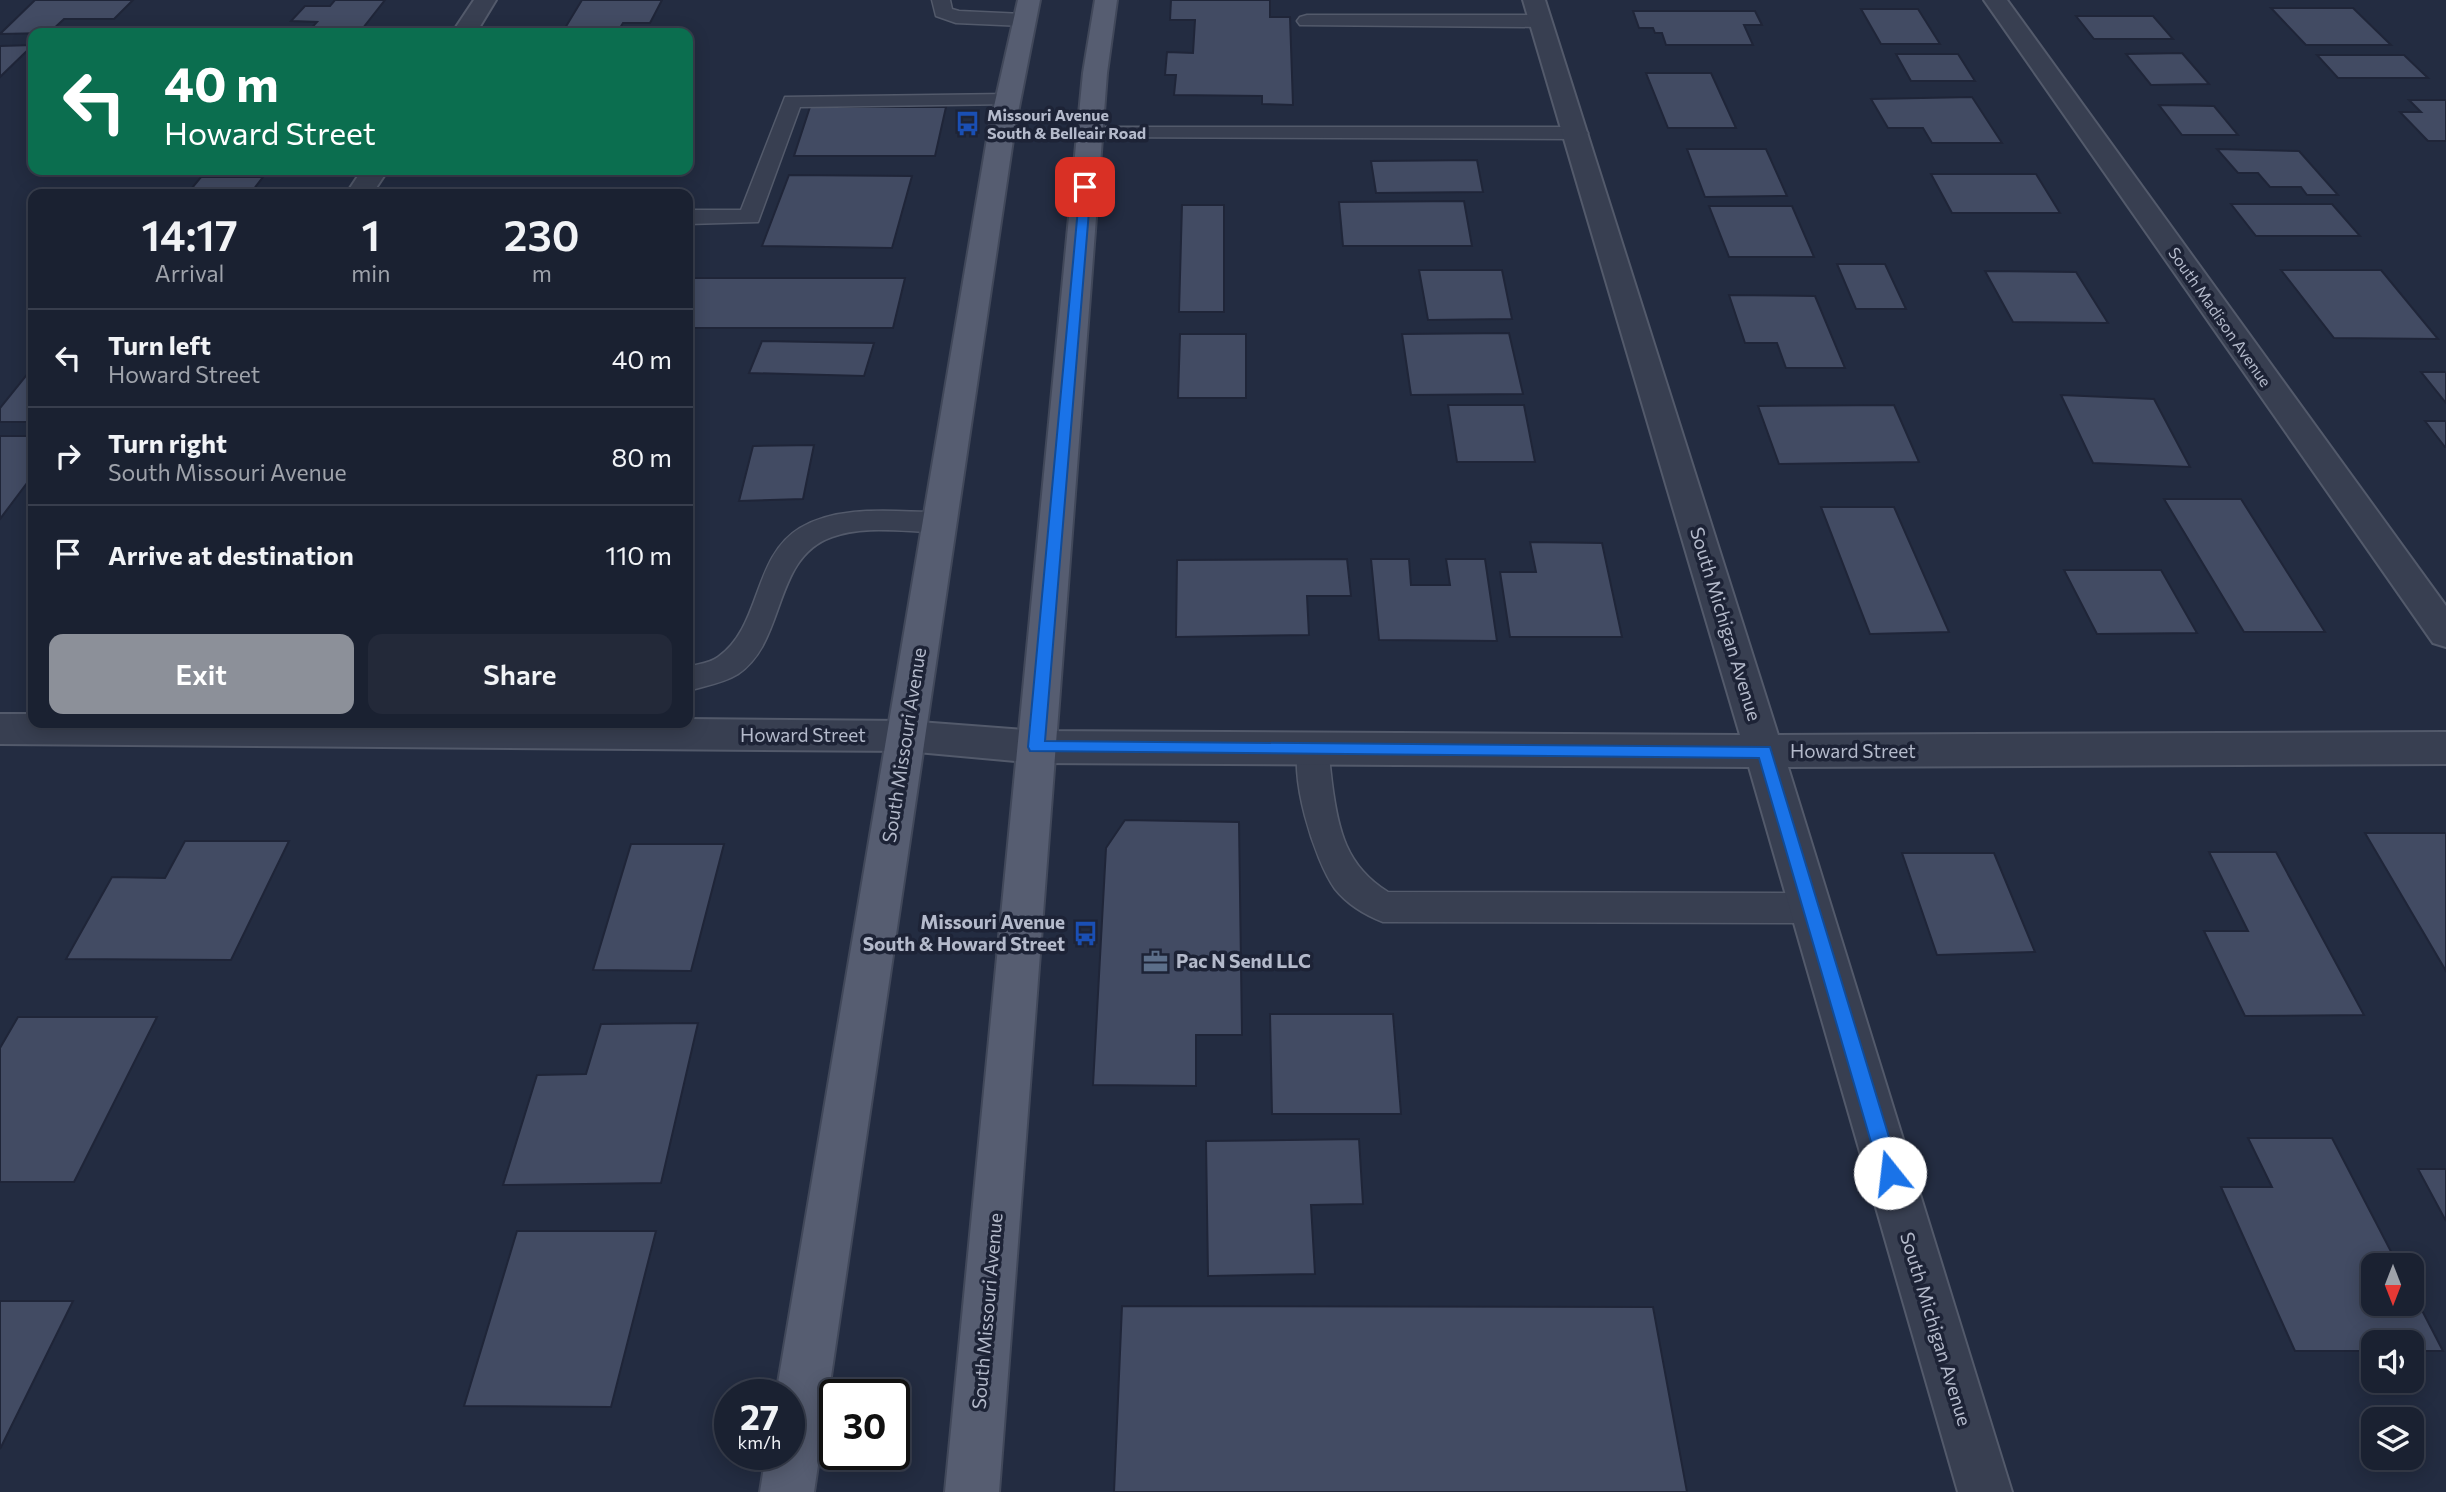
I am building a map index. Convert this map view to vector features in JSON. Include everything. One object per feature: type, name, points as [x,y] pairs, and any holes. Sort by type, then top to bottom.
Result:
[{"type":"main road","name":"South Missouri Avenue","points":[[972,1492],[1095,73],[1106,0]]},
{"type":"main road","name":"South Missouri Avenue","points":[[788,1492],[938,522],[1007,100],[1027,10]]},
{"type":"street","points":[[467,28],[485,0]]},
{"type":"street","name":"South Madison Avenue","points":[[1995,0],[2446,633]]},
{"type":"street","name":"South Michigan Avenue","points":[[1537,10],[1765,751],[1985,1492]]},
{"type":"street","name":"Howard Street","points":[[13,730],[597,728],[906,736],[1036,747],[1765,751],[2446,748]]},
{"type":"lane","points":[[941,0],[943,12],[956,17],[1027,10]]},
{"type":"lane","points":[[1307,21],[1537,10]]},
{"type":"lane","points":[[693,217],[750,217],[792,101],[1007,100]]},
{"type":"lane","points":[[1090,133],[1577,133]]},
{"type":"lane","points":[[693,677],[728,666],[746,648],[786,555],[811,534],[843,524],[938,522]]},
{"type":"lane","points":[[1312,749],[1321,817],[1338,865],[1358,891],[1383,906],[1811,908]]},
{"type":"building","points":[[35,0],[133,0],[114,19],[64,19],[54,28],[28,28],[28,33],[0,34]]},
{"type":"building","points":[[335,0],[385,0],[363,28],[312,28],[317,22],[291,21],[305,6],[330,6]]},
{"type":"building","points":[[582,0],[662,0],[650,23],[623,23],[620,28],[565,28]]},
{"type":"building","points":[[1171,0],[1270,0],[1270,17],[1290,17],[1293,105],[1262,104],[1262,96],[1174,95],[1176,75],[1165,75],[1167,52],[1193,53],[1195,20],[1170,20]]},
{"type":"building","points":[[2271,8],[2353,8],[2391,45],[2306,45]]},
{"type":"building","points":[[1861,9],[1918,9],[1940,44],[1881,44]]},
{"type":"building","points":[[1633,11],[1755,11],[1762,25],[1744,25],[1753,45],[1666,45],[1662,33],[1655,33],[1653,28],[1639,28]]},
{"type":"building","points":[[2076,16],[2153,16],[2173,39],[2094,39]]},
{"type":"building","points":[[28,45],[28,50],[0,77],[0,46]]},
{"type":"building","points":[[2182,53],[2209,84],[2151,85],[2126,54]]},
{"type":"building","points":[[1896,54],[1958,54],[1975,81],[1911,81]]},
{"type":"building","points":[[2317,55],[2404,55],[2428,78],[2338,78]]},
{"type":"building","points":[[1646,73],[1711,73],[1736,128],[1668,128]]},
{"type":"building","points":[[1972,97],[2002,143],[1932,143],[1923,128],[1888,128],[1871,99]]},
{"type":"building","points":[[2409,100],[2446,100],[2446,141],[2428,141],[2400,112],[2421,112]]},
{"type":"building","points":[[2159,105],[2214,106],[2238,135],[2182,135]]},
{"type":"building","points":[[810,107],[946,107],[935,156],[794,156]]},
{"type":"building","points":[[1687,149],[1766,149],[1787,196],[1705,197]]},
{"type":"building","points":[[2217,149],[2299,151],[2338,195],[2307,195],[2301,187],[2270,187],[2258,173],[2238,173]]},
{"type":"building","points":[[1477,160],[1483,192],[1376,193],[1371,161]]},
{"type":"building","points":[[1931,174],[2036,174],[2060,213],[1952,213]]},
{"type":"building","points":[[789,175],[912,176],[892,248],[762,246]]},
{"type":"building","points":[[201,177],[263,177],[254,189],[191,189]]},
{"type":"building","points":[[1464,201],[1472,246],[1343,246],[1339,202]]},
{"type":"building","points":[[2231,204],[2332,204],[2360,236],[2256,236]]},
{"type":"building","points":[[1182,205],[1224,205],[1224,312],[1179,312]]},
{"type":"building","points":[[1709,206],[1792,206],[1814,257],[1729,257]]},
{"type":"building","points":[[1837,264],[1885,264],[1906,309],[1856,309]]},
{"type":"building","points":[[1419,270],[1502,270],[1512,319],[1428,320]]},
{"type":"building","points":[[2281,270],[2381,270],[2438,339],[2334,338]]},
{"type":"building","points":[[1985,271],[2076,272],[2108,323],[2013,322]]},
{"type":"building","points":[[693,278],[905,278],[893,328],[693,328]]},
{"type":"building","points":[[1729,295],[1815,296],[1845,368],[1786,368],[1777,343],[1745,343]]},
{"type":"building","points":[[1509,333],[1523,394],[1411,395],[1402,334]]},
{"type":"building","points":[[1180,334],[1246,334],[1246,398],[1178,398]]},
{"type":"building","points":[[762,341],[874,343],[864,376],[749,373]]},
{"type":"building","points":[[2421,372],[2446,372],[2446,403]]},
{"type":"building","points":[[28,373],[28,422],[0,422],[0,408]]},
{"type":"building","points":[[2061,395],[2154,399],[2190,467],[2093,463]]},
{"type":"building","points":[[1448,405],[1524,405],[1535,462],[1457,462]]},
{"type":"building","points":[[1894,405],[1919,462],[1779,464],[1758,406]]},
{"type":"building","points":[[2425,421],[2446,421],[2446,447],[2445,447]]},
{"type":"building","points":[[0,436],[28,436],[28,482],[0,519]]},
{"type":"building","points":[[814,445],[803,499],[739,501],[753,446]]},
{"type":"building","points":[[2164,499],[2241,499],[2325,632],[2244,632]]},
{"type":"building","points":[[1821,507],[1894,507],[1949,632],[1870,634]]},
{"type":"building","points":[[1530,542],[1602,543],[1622,637],[1510,637],[1500,572],[1536,572]]},
{"type":"building","points":[[1347,559],[1351,596],[1307,596],[1309,635],[1176,637],[1177,560]]},
{"type":"building","points":[[1371,559],[1409,559],[1411,585],[1450,585],[1446,559],[1485,559],[1497,641],[1379,640]]},
{"type":"building","points":[[2064,570],[2161,570],[2197,633],[2097,634]]},
{"type":"building","points":[[1125,820],[1239,822],[1242,1035],[1196,1035],[1196,1086],[1093,1085],[1106,848]]},
{"type":"building","points":[[2365,833],[2446,833],[2446,971]]},
{"type":"building","points":[[185,841],[289,841],[231,960],[66,959],[112,877],[165,878]]},
{"type":"building","points":[[631,844],[724,844],[691,971],[593,970]]},
{"type":"building","points":[[2209,852],[2276,852],[2364,1015],[2245,1016],[2204,931],[2248,931]]},
{"type":"building","points":[[1902,853],[1994,853],[2035,952],[1937,955]]},
{"type":"building","points":[[1270,1014],[1393,1014],[1401,1114],[1272,1114]]},
{"type":"building","points":[[18,1017],[157,1017],[74,1182],[0,1182],[0,1048]]},
{"type":"building","points":[[698,1023],[661,1183],[503,1185],[537,1075],[586,1074],[601,1024]]},
{"type":"building","points":[[2248,1138],[2332,1138],[2392,1253],[2361,1253],[2361,1316],[2424,1314],[2443,1351],[2424,1351],[2424,1330],[2361,1330],[2361,1351],[2295,1351],[2221,1187],[2272,1187]]},
{"type":"building","points":[[1359,1139],[1363,1204],[1311,1205],[1315,1274],[1208,1276],[1206,1141]]},
{"type":"building","points":[[2418,1169],[2446,1169],[2446,1221]]},
{"type":"building","points":[[517,1231],[656,1231],[611,1407],[464,1406]]},
{"type":"building","points":[[0,1301],[73,1301],[0,1449]]},
{"type":"building","points":[[1122,1306],[1653,1307],[1687,1492],[1114,1492]]},
{"type":"place","name":"Missouri Avenue South & Belleair Road","points":[[967,124]]},
{"type":"place","name":"Missouri Avenue South & Howard Street","points":[[1085,933]]},
{"type":"place","name":"Pac N Send LLC","points":[[1156,961]]},
{"type":"route","points":[[1085,187],[1036,747],[1765,751],[1890,1173]]}]
